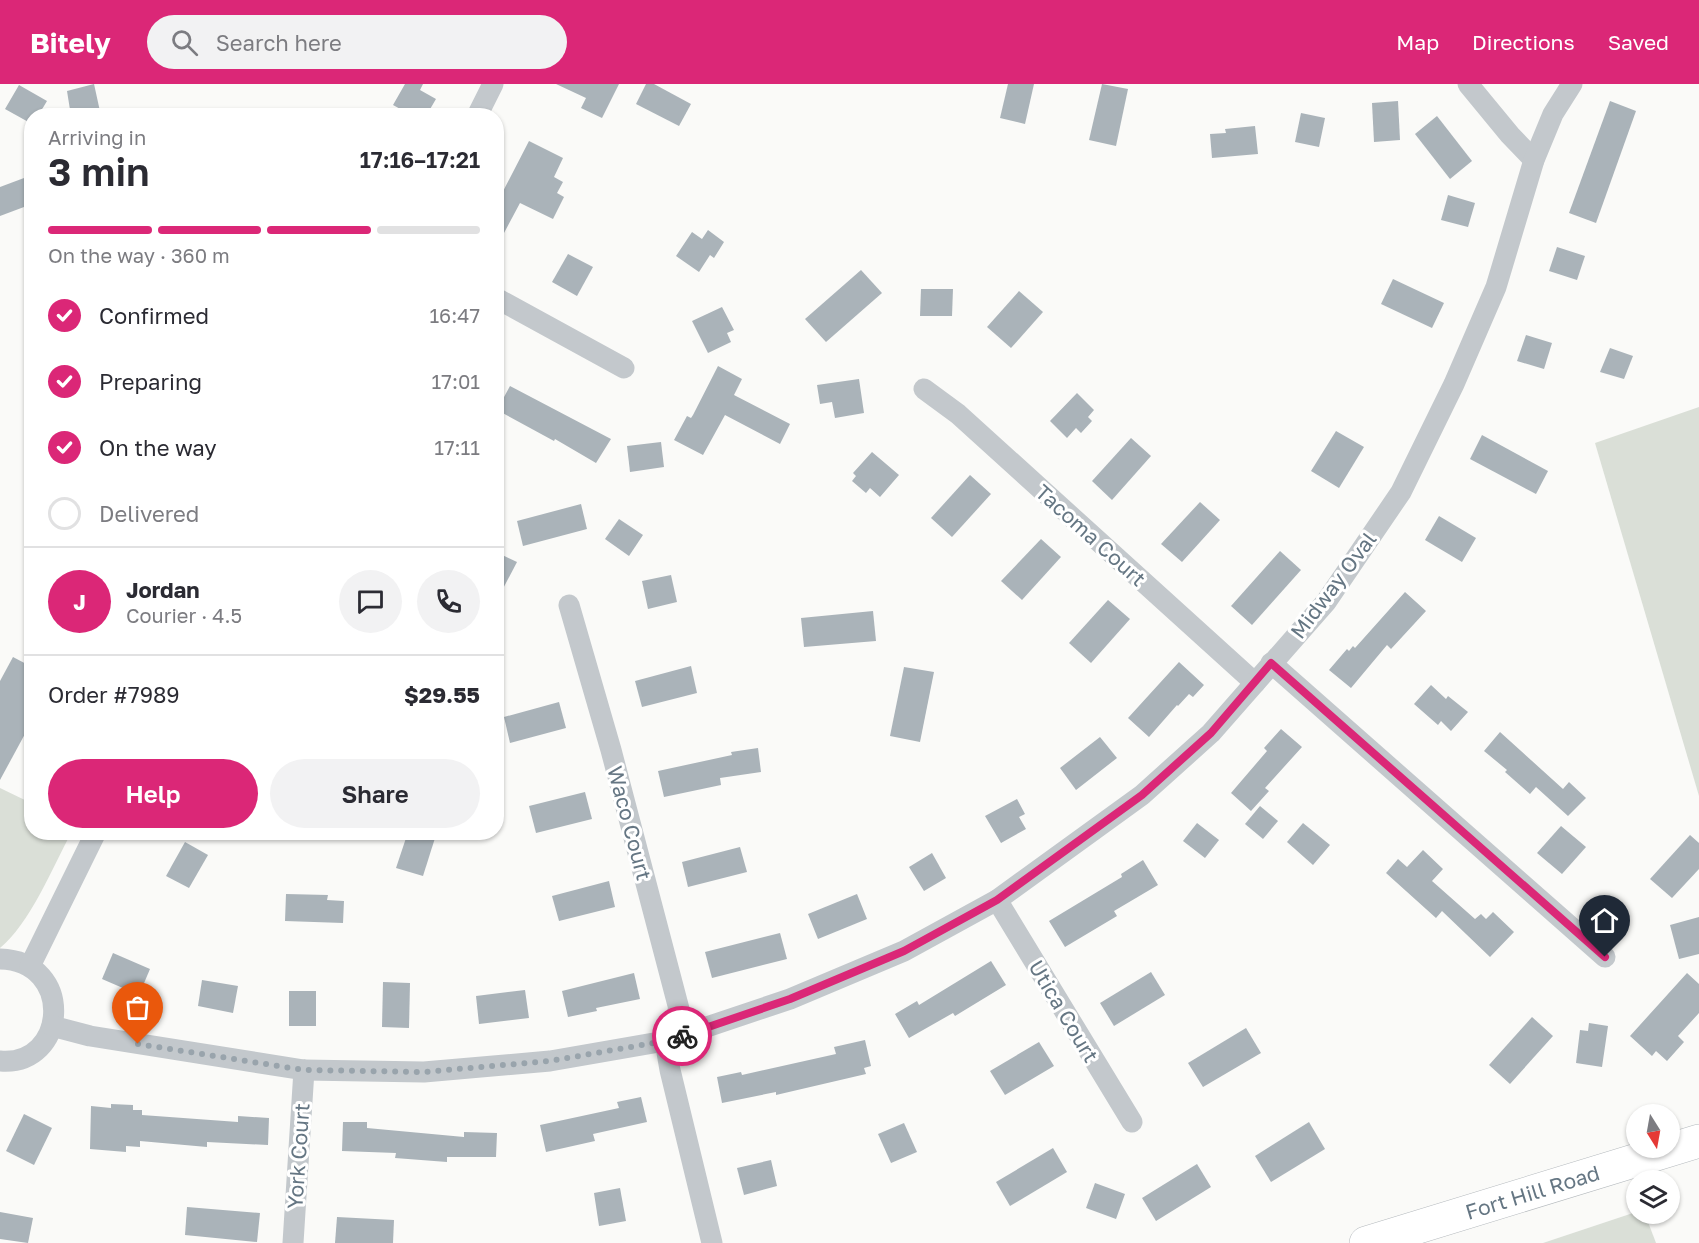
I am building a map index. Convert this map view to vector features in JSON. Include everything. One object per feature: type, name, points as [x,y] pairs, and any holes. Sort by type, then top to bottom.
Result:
[{"type":"main road","name":"Fort Hill Road","points":[[1366,1243],[1699,1141]]},
{"type":"street","points":[[481,108],[493,84]]},
{"type":"street","points":[[1468,84],[1534,160]]},
{"type":"street","name":"Midway Oval","points":[[52,1026],[119,1041],[304,1070],[424,1072],[550,1061],[665,1041],[790,999],[904,951],[997,900],[1142,795],[1211,733],[1326,602],[1401,492],[1454,384],[1496,287],[1534,160],[1553,114],[1572,84]]},
{"type":"street","points":[[504,302],[624,368]]},
{"type":"street","name":"Tacoma Court","points":[[924,389],[958,414],[1255,683]]},
{"type":"street","name":"Waco Court","points":[[569,605],[611,750],[679,1009],[665,1041]]},
{"type":"street","points":[[1271,663],[1605,957]]},
{"type":"street","points":[[30,966],[92,840]]},
{"type":"street","name":"Utica Court","points":[[997,900],[1132,1122]]},
{"type":"street","points":[[0,959],[16,960],[30,966],[44,979],[50,989],[54,1008],[52,1026],[42,1044],[34,1051],[15,1060],[0,1061]]},
{"type":"street","points":[[665,1041],[712,1243]]},
{"type":"street","name":"York Court","points":[[293,1243],[304,1070]]},
{"type":"shaded area","points":[[1699,407],[1699,796],[1595,443]]},
{"type":"shaded area","points":[[0,788],[24,800],[24,840],[67,840],[21,925],[0,948]]},
{"type":"shaded area","points":[[1626,1215],[1626,1224],[1649,1224],[1656,1243],[1543,1243]]},
{"type":"building","points":[[94,84],[99,108],[70,108],[67,91]]},
{"type":"building","points":[[405,84],[423,84],[420,90],[436,99],[431,108],[398,108],[393,105]]},
{"type":"building","points":[[556,84],[619,84],[602,118],[581,108],[586,98]]},
{"type":"building","points":[[646,84],[654,84],[691,104],[679,126],[636,104]]},
{"type":"building","points":[[1008,84],[1034,84],[1025,124],[1000,118]]},
{"type":"building","points":[[1102,84],[1128,89],[1116,146],[1089,140]]},
{"type":"building","points":[[19,85],[47,101],[43,108],[24,108],[24,120],[5,109]]},
{"type":"building","points":[[1398,101],[1400,140],[1374,142],[1372,103]]},
{"type":"building","points":[[1610,101],[1636,111],[1596,223],[1569,213]]},
{"type":"building","points":[[1301,113],[1325,118],[1319,147],[1295,142]]},
{"type":"building","points":[[1437,116],[1472,161],[1450,179],[1415,134]]},
{"type":"building","points":[[1255,126],[1258,154],[1212,158],[1210,134],[1226,133],[1225,129]]},
{"type":"building","points":[[529,141],[563,158],[554,177],[563,182],[557,193],[564,197],[553,219],[520,203],[504,233],[504,189]]},
{"type":"building","points":[[24,178],[24,207],[0,216],[0,187]]},
{"type":"building","points":[[1448,195],[1475,203],[1468,227],[1441,220]]},
{"type":"building","points":[[708,230],[724,242],[714,258],[710,255],[699,272],[676,256],[692,232],[702,239]]},
{"type":"building","points":[[1557,247],[1585,256],[1577,280],[1549,271]]},
{"type":"building","points":[[568,254],[593,267],[577,296],[552,282]]},
{"type":"building","points":[[861,270],[882,293],[826,342],[805,319]]},
{"type":"building","points":[[1393,279],[1444,303],[1432,328],[1381,304]]},
{"type":"building","points":[[921,289],[953,289],[952,316],[920,316]]},
{"type":"building","points":[[1019,291],[1043,312],[1011,348],[987,327]]},
{"type":"building","points":[[722,307],[734,330],[727,333],[731,342],[708,353],[692,321]]},
{"type":"building","points":[[1526,335],[1552,343],[1544,369],[1517,361]]},
{"type":"building","points":[[1610,348],[1633,356],[1624,379],[1600,372]]},
{"type":"building","points":[[718,366],[742,379],[734,395],[790,424],[780,444],[725,415],[703,455],[674,440],[687,416],[691,418],[693,415]]},
{"type":"building","points":[[859,379],[864,413],[835,418],[832,402],[820,404],[817,385]]},
{"type":"building","points":[[510,386],[611,439],[596,463],[555,439],[554,441],[504,414],[504,397]]},
{"type":"building","points":[[1077,393],[1094,410],[1088,417],[1092,421],[1081,433],[1076,428],[1067,438],[1050,421]]},
{"type":"building","points":[[1336,431],[1364,447],[1339,488],[1311,471]]},
{"type":"building","points":[[1482,435],[1548,471],[1536,494],[1470,459]]},
{"type":"building","points":[[1131,438],[1151,456],[1112,500],[1092,481]]},
{"type":"building","points":[[661,442],[664,467],[630,472],[627,446]]},
{"type":"building","points":[[872,452],[899,475],[880,497],[870,488],[866,493],[852,481],[856,476],[853,473]]},
{"type":"building","points":[[970,475],[991,494],[952,537],[931,518]]},
{"type":"building","points":[[1200,502],[1220,520],[1182,562],[1161,544]]},
{"type":"building","points":[[581,504],[587,529],[523,546],[517,521]]},
{"type":"building","points":[[1439,516],[1476,538],[1462,562],[1425,540]]},
{"type":"building","points":[[619,519],[643,535],[629,556],[605,539]]},
{"type":"building","points":[[1041,539],[1061,557],[1022,600],[1001,581]]},
{"type":"building","points":[[1280,551],[1301,570],[1252,625],[1231,606]]},
{"type":"building","points":[[504,556],[517,562],[504,587]]},
{"type":"building","points":[[671,575],[677,602],[648,609],[642,581]]},
{"type":"building","points":[[1405,592],[1426,611],[1391,649],[1387,645],[1351,688],[1329,670],[1347,649],[1349,651],[1353,646],[1355,648]]},
{"type":"building","points":[[1108,600],[1130,619],[1091,663],[1069,643]]},
{"type":"building","points":[[873,611],[876,641],[804,647],[801,618]]},
{"type":"building","points":[[13,657],[24,663],[24,736],[0,780],[0,681]]},
{"type":"building","points":[[1179,662],[1204,685],[1193,697],[1189,694],[1177,705],[1149,737],[1128,718]]},
{"type":"building","points":[[691,666],[697,693],[642,707],[635,681]]},
{"type":"building","points":[[904,667],[934,672],[920,742],[890,736]]},
{"type":"building","points":[[1431,685],[1446,699],[1448,696],[1468,712],[1451,731],[1441,721],[1438,725],[1414,704]]},
{"type":"building","points":[[559,702],[566,728],[510,743],[504,717]]},
{"type":"building","points":[[1281,729],[1302,747],[1265,788],[1269,791],[1251,811],[1231,793],[1267,751],[1264,748]]},
{"type":"building","points":[[1500,732],[1563,789],[1569,782],[1586,798],[1568,816],[1536,787],[1530,794],[1505,772],[1507,770],[1484,751]]},
{"type":"building","points":[[1100,737],[1117,758],[1076,790],[1060,768]]},
{"type":"building","points":[[758,748],[761,772],[720,778],[721,785],[664,797],[658,771],[732,755],[731,752]]},
{"type":"building","points":[[585,792],[592,819],[536,833],[529,806]]},
{"type":"building","points":[[1017,799],[1025,814],[1019,817],[1026,829],[1001,843],[985,816]]},
{"type":"building","points":[[1260,806],[1278,821],[1263,839],[1245,824]]},
{"type":"building","points":[[1197,823],[1219,840],[1205,858],[1183,841]]},
{"type":"building","points":[[1303,823],[1330,845],[1313,865],[1287,842]]},
{"type":"building","points":[[1561,826],[1586,847],[1562,874],[1537,853]]},
{"type":"building","points":[[1690,835],[1699,843],[1699,869],[1672,898],[1650,879]]},
{"type":"building","points":[[405,840],[434,840],[423,876],[396,868]]},
{"type":"building","points":[[185,842],[208,855],[189,888],[166,876]]},
{"type":"building","points":[[740,847],[747,872],[688,887],[682,862]]},
{"type":"building","points":[[1423,850],[1443,869],[1432,881],[1475,919],[1481,914],[1486,919],[1493,912],[1514,932],[1490,957],[1442,911],[1436,918],[1386,873],[1398,859],[1407,867]]},
{"type":"building","points":[[932,853],[946,878],[924,891],[909,867]]},
{"type":"building","points":[[1143,860],[1158,885],[1114,911],[1117,916],[1065,947],[1049,921],[1122,877],[1121,874]]},
{"type":"building","points":[[609,881],[615,907],[559,921],[552,896]]},
{"type":"building","points":[[286,894],[328,895],[327,900],[344,901],[343,923],[285,921]]},
{"type":"building","points":[[857,894],[867,919],[818,939],[808,914]]},
{"type":"building","points":[[1699,917],[1699,954],[1679,959],[1670,925]]},
{"type":"building","points":[[780,933],[787,959],[712,978],[705,952]]},
{"type":"building","points":[[113,953],[150,969],[139,995],[102,979]]},
{"type":"building","points":[[991,961],[1006,985],[955,1016],[953,1013],[909,1038],[895,1014],[917,1001],[919,1005]]},
{"type":"building","points":[[1151,972],[1165,995],[1114,1026],[1100,1003]]},
{"type":"building","points":[[634,973],[640,999],[596,1008],[597,1011],[568,1017],[562,991]]},
{"type":"building","points":[[1687,973],[1699,984],[1699,1013],[1678,1036],[1684,1042],[1667,1061],[1656,1051],[1652,1056],[1630,1036]]},
{"type":"building","points":[[202,980],[238,986],[233,1013],[198,1006]]},
{"type":"building","points":[[383,982],[410,983],[409,1028],[382,1027]]},
{"type":"building","points":[[525,990],[529,1018],[479,1024],[476,996]]},
{"type":"building","points":[[289,991],[316,991],[316,1026],[289,1026]]},
{"type":"building","points":[[1532,1017],[1553,1036],[1510,1084],[1489,1065]]},
{"type":"building","points":[[1589,1023],[1608,1026],[1602,1067],[1576,1063],[1580,1030],[1588,1031]]},
{"type":"building","points":[[1246,1028],[1261,1053],[1203,1087],[1188,1063]]},
{"type":"building","points":[[865,1040],[871,1066],[864,1068],[866,1074],[776,1095],[776,1092],[722,1103],[717,1077],[741,1072],[742,1075],[836,1054],[834,1047]]},
{"type":"building","points":[[1039,1042],[1054,1066],[1005,1095],[990,1071]]},
{"type":"building","points":[[641,1097],[647,1122],[593,1134],[595,1141],[546,1152],[540,1125],[619,1108],[617,1102]]},
{"type":"building","points":[[111,1104],[133,1105],[133,1110],[142,1110],[142,1115],[238,1122],[238,1116],[269,1118],[268,1145],[207,1142],[207,1147],[140,1141],[140,1147],[126,1146],[126,1152],[90,1149],[91,1106],[111,1108]]},
{"type":"building","points":[[24,1114],[52,1128],[34,1165],[6,1151]]},
{"type":"building","points":[[343,1122],[367,1122],[367,1128],[464,1137],[464,1132],[497,1133],[496,1157],[447,1157],[447,1162],[395,1158],[396,1153],[342,1151]]},
{"type":"building","points":[[1309,1122],[1325,1149],[1271,1182],[1255,1156]]},
{"type":"building","points":[[904,1123],[917,1152],[891,1163],[878,1134]]},
{"type":"building","points":[[1053,1148],[1067,1172],[1010,1206],[996,1182]]},
{"type":"building","points":[[771,1160],[777,1186],[744,1195],[737,1168]]},
{"type":"building","points":[[1197,1164],[1211,1187],[1156,1221],[1142,1198]]},
{"type":"building","points":[[1095,1183],[1125,1194],[1116,1219],[1086,1208]]},
{"type":"building","points":[[620,1188],[626,1221],[599,1226],[594,1193]]},
{"type":"building","points":[[187,1207],[260,1213],[257,1242],[185,1235]]},
{"type":"building","points":[[0,1212],[33,1218],[28,1243],[0,1239]]},
{"type":"building","points":[[337,1217],[394,1220],[393,1243],[335,1243]]},
{"type":"way so far","points":[[138,1044],[304,1070],[424,1072],[550,1061],[682,1036]]},
{"type":"route","points":[[682,1036],[790,999],[904,951],[997,900],[1142,795],[1211,733],[1271,663],[1605,957]]}]
